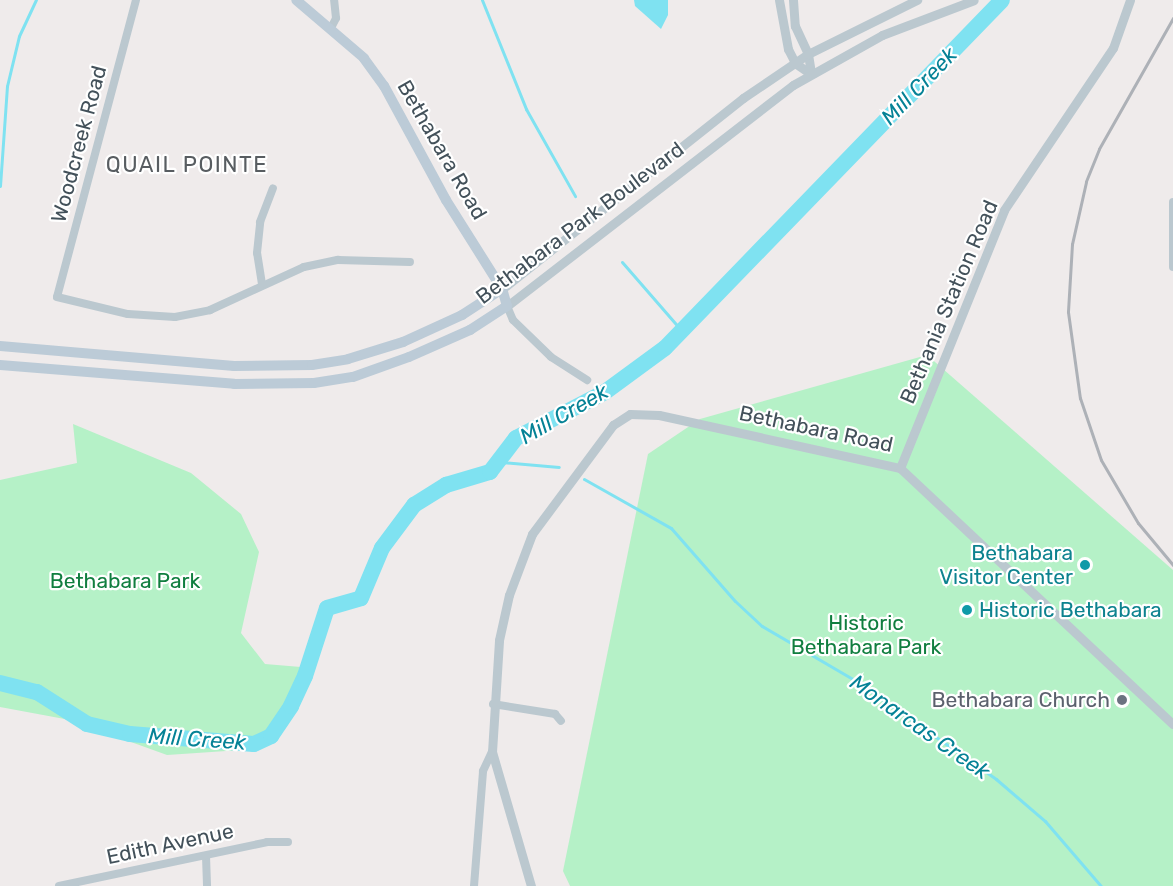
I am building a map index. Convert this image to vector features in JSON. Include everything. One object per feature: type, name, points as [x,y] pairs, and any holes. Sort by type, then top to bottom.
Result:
[{"type":"main road","name":"Bethabara Road","points":[[296,0],[364,58],[384,86],[446,200],[502,289],[507,306]]},
{"type":"main road","name":"Bethabara Park Boulevard","points":[[0,346],[234,366],[312,365],[348,359],[403,342],[462,315],[502,289]]},
{"type":"main road","name":"Bethabara Park Boulevard","points":[[0,365],[234,384],[314,383],[352,376],[409,357],[470,330],[507,306]]},
{"type":"street","name":"Woodcreek Road","points":[[136,0],[57,297],[128,314],[175,316],[210,310],[262,284]]},
{"type":"street","points":[[331,28],[336,18],[334,0]]},
{"type":"street","points":[[779,0],[783,37],[795,63],[811,74]]},
{"type":"street","points":[[793,0],[795,26],[808,54],[811,74]]},
{"type":"street","name":"Bethabara Park Boulevard","points":[[502,289],[743,98],[808,54],[917,0]]},
{"type":"street","name":"Bethabara Park Boulevard","points":[[507,306],[811,74],[882,35],[934,13],[974,0]]},
{"type":"street","name":"Bethania Station Road","points":[[900,468],[1004,210],[1113,48],[1130,0]]},
{"type":"street","points":[[273,188],[260,222],[257,253],[262,284],[304,267],[338,261],[410,262]]},
{"type":"street","points":[[1173,202],[1173,267]]},
{"type":"street","name":"Bethabara Road","points":[[507,306],[513,320],[550,357],[587,380]]},
{"type":"street","name":"Bethabara Road","points":[[494,704],[499,640],[513,585],[532,534],[613,425],[639,412],[900,468],[1173,724]]},
{"type":"street","points":[[531,886],[492,752],[494,704],[555,714],[561,721]]},
{"type":"street","points":[[474,886],[483,771],[492,752]]},
{"type":"street","name":"Edith Avenue","points":[[59,886],[267,842],[288,842]]},
{"type":"street","points":[[206,856],[207,886]]},
{"type":"green space","name":"Historic Bethabara Park","points":[[927,355],[1173,570],[1173,886],[570,886],[563,871],[648,454],[700,419]]},
{"type":"green space","name":"Bethabara Park","points":[[73,424],[191,473],[241,514],[259,552],[241,633],[265,664],[313,668],[288,718],[257,749],[167,755],[70,720],[0,707],[0,480],[77,463]]},
{"type":"water","points":[[634,0],[668,0],[668,15],[661,29],[635,6]]},
{"type":"waterway","points":[[0,186],[7,86],[19,36],[36,0]]},
{"type":"waterway","points":[[482,0],[526,109],[575,196]]},
{"type":"waterway","name":"Mill Creek","points":[[0,683],[37,692],[87,724],[130,734],[254,744],[271,736],[291,706],[305,676],[327,608],[361,598],[382,548],[414,505],[446,485],[490,472],[516,438],[605,392],[665,348],[1002,0]]},
{"type":"waterway","points":[[622,262],[682,331]]},
{"type":"waterway","name":"Monarcas Creek","points":[[501,462],[559,467]]},
{"type":"waterway","name":"Monarcas Creek","points":[[584,479],[671,528],[735,601],[762,626],[856,681],[996,779],[1045,821],[1101,886]]},
{"type":"railway","points":[[1173,18],[1099,149],[1086,182],[1072,244],[1068,312],[1080,398],[1101,460],[1138,523],[1173,565]]},
{"type":"place","name":"Bethabara Visitor Center","points":[[1085,565]]},
{"type":"place","name":"Historic Bethabara","points":[[967,610]]},
{"type":"place","name":"Bethabara Church","points":[[1122,700]]},
{"type":"district","name":"QUAIL POINTE","points":[[187,165]]}]
